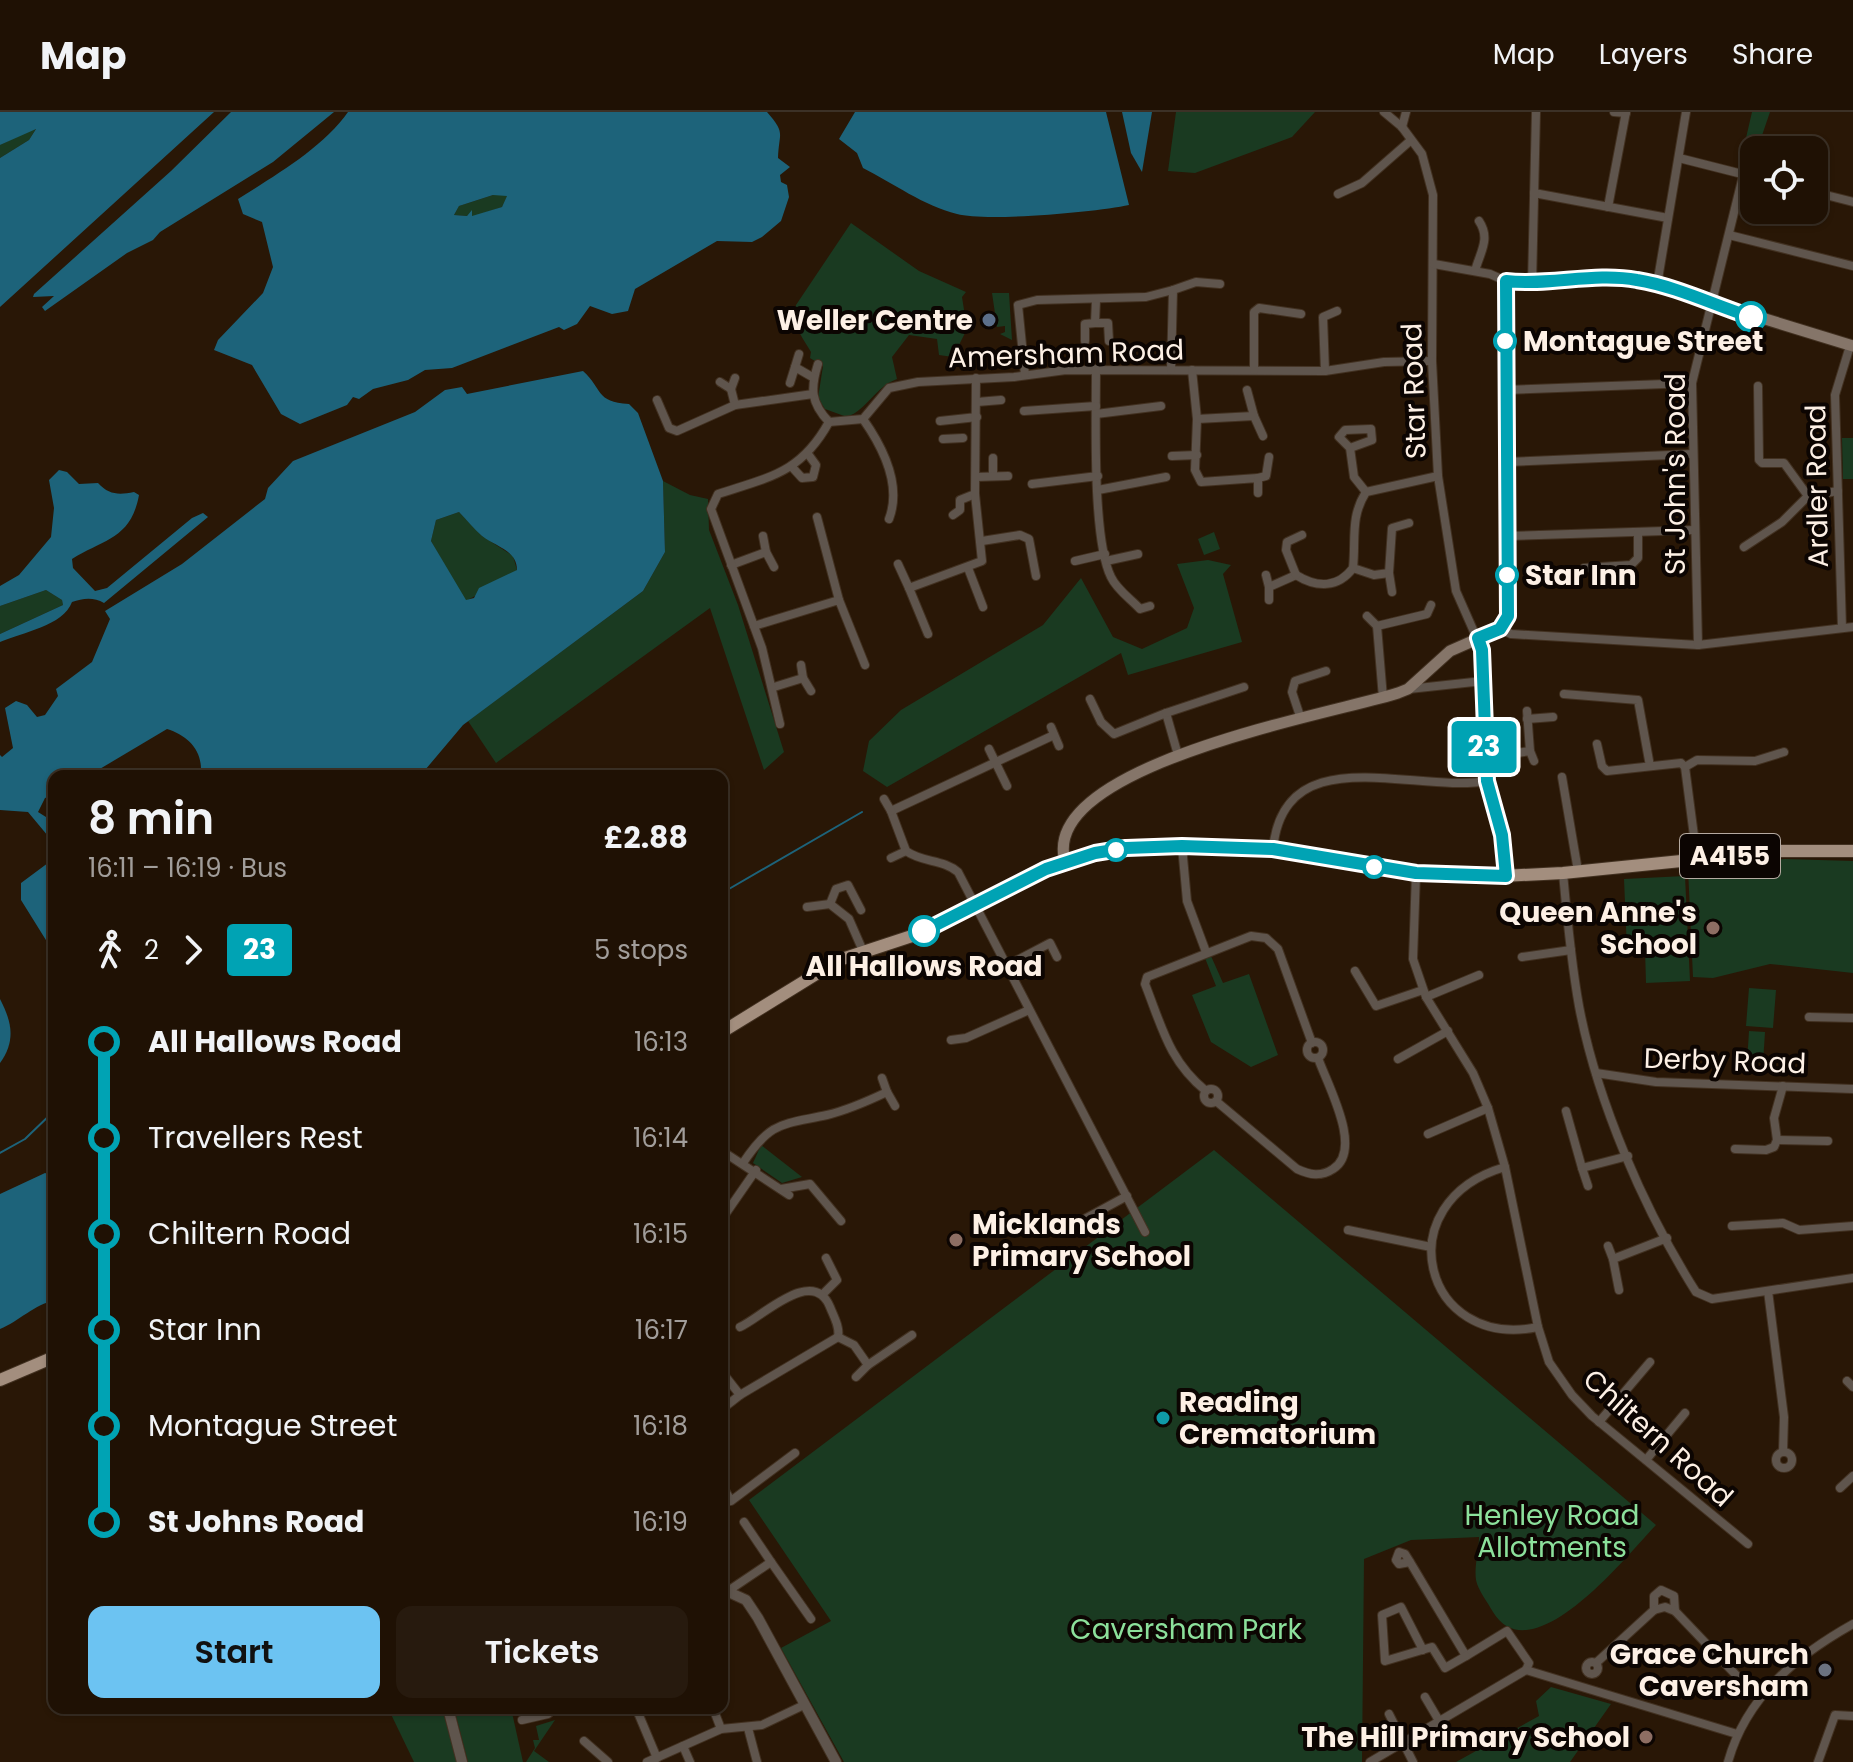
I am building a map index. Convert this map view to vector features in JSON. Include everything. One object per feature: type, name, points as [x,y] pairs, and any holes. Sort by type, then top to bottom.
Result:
[{"type":"main road","points":[[728,1028],[798,983],[863,951],[921,933],[1046,869],[1049,862],[1070,858],[1062,845],[1068,833],[1103,794],[1139,771],[1178,755],[1300,716],[1383,698],[1408,689],[1450,651],[1500,629],[1508,616],[1506,281],[1532,284],[1613,278],[1657,285],[1711,305],[1852,346]]},
{"type":"main road","name":"A4155","points":[[1070,858],[1182,846],[1273,849],[1416,873],[1506,876],[1780,851],[1853,851]]},
{"type":"main road","points":[[0,1380],[48,1360]]},
{"type":"street","points":[[1384,112],[1402,127],[1406,112]]},
{"type":"street","points":[[1532,284],[1536,112]]},
{"type":"street","points":[[1608,207],[1626,113],[1614,112]]},
{"type":"street","points":[[1657,285],[1686,112]]},
{"type":"street","name":"Star Road","points":[[1402,127],[1422,154],[1433,195],[1432,361],[1438,476],[1453,578],[1460,605],[1478,638]]},
{"type":"street","points":[[1338,194],[1362,183],[1410,141]]},
{"type":"street","points":[[1679,158],[1740,175]]},
{"type":"street","name":"St John's Road","points":[[1698,645],[1692,383],[1740,189]]},
{"type":"street","points":[[1534,193],[1668,218]]},
{"type":"street","points":[[1828,196],[1853,202]]},
{"type":"street","points":[[1475,271],[1485,245],[1485,230],[1479,221]]},
{"type":"street","points":[[1729,235],[1853,266]]},
{"type":"street","points":[[1434,264],[1475,271],[1506,281]]},
{"type":"street","points":[[1025,375],[1018,305],[1037,300],[1146,297],[1173,290],[1182,284],[1220,284]]},
{"type":"street","points":[[1171,370],[1173,290]]},
{"type":"street","points":[[1095,323],[1096,300]]},
{"type":"street","points":[[1254,370],[1254,312],[1259,308],[1301,314]]},
{"type":"street","points":[[1312,315],[1323,317],[1337,311]]},
{"type":"street","points":[[1323,317],[1325,371]]},
{"type":"street","points":[[1085,341],[1085,324],[1108,323],[1109,341]]},
{"type":"street","name":"Ardler Road","points":[[1842,628],[1835,395],[1852,346]]},
{"type":"street","points":[[790,383],[799,354]]},
{"type":"street","name":"Amersham Road","points":[[863,419],[889,388],[918,382],[1096,369],[1325,371],[1384,362],[1432,361]]},
{"type":"street","points":[[818,364],[813,394],[816,408],[829,422]]},
{"type":"street","points":[[795,367],[814,378]]},
{"type":"street","points":[[1096,369],[1098,490],[1106,558],[1111,577],[1140,609],[1139,619]]},
{"type":"street","points":[[1192,370],[1197,419],[1195,470],[1201,482],[1266,476],[1269,457]]},
{"type":"street","points":[[735,378],[731,389],[735,405]]},
{"type":"street","points":[[909,588],[982,561],[975,494],[976,378]]},
{"type":"street","points":[[720,382],[731,389]]},
{"type":"street","points":[[1505,390],[1692,383]]},
{"type":"street","points":[[1758,386],[1762,407],[1759,460],[1762,463],[1784,463],[1808,496]]},
{"type":"street","points":[[1247,390],[1263,436]]},
{"type":"street","points":[[657,400],[669,428],[677,431],[735,405],[813,394]]},
{"type":"street","points":[[977,402],[1001,400]]},
{"type":"street","points":[[1024,411],[1161,406]]},
{"type":"street","points":[[1197,419],[1254,416]]},
{"type":"street","points":[[940,421],[977,417]]},
{"type":"street","points":[[829,422],[863,419],[886,456],[893,508],[889,519]]},
{"type":"street","points":[[943,439],[958,438],[952,421]]},
{"type":"street","points":[[780,724],[774,687],[713,517],[712,501],[718,494],[784,473],[808,454],[829,422]]},
{"type":"street","points":[[1350,448],[1354,477],[1366,492]]},
{"type":"street","points":[[792,467],[802,478],[813,477],[816,465],[808,454]]},
{"type":"street","points":[[1506,462],[1693,454]]},
{"type":"street","points":[[1172,456],[1197,455]]},
{"type":"street","points":[[993,458],[993,476]]},
{"type":"street","points":[[976,477],[1008,476]]},
{"type":"street","points":[[1032,484],[1098,476]]},
{"type":"street","points":[[1269,587],[1296,575],[1322,585],[1337,583],[1353,568],[1353,524],[1357,507],[1366,492],[1438,476]]},
{"type":"street","points":[[1098,490],[1166,477]]},
{"type":"street","points":[[1258,478],[1258,493]]},
{"type":"street","points":[[1744,547],[1782,522],[1808,496],[1838,491]]},
{"type":"street","points":[[950,493],[960,500]]},
{"type":"street","points":[[960,500],[975,494]]},
{"type":"street","points":[[953,515],[960,510],[960,500]]},
{"type":"street","points":[[893,508],[902,516]]},
{"type":"street","points":[[817,517],[839,600],[865,665]]},
{"type":"street","points":[[1392,592],[1389,573],[1392,528],[1409,523]]},
{"type":"street","points":[[1507,536],[1695,530]]},
{"type":"street","points":[[1584,568],[1631,565],[1638,558],[1638,532]]},
{"type":"street","points":[[982,541],[1020,535],[1029,539],[1036,576]]},
{"type":"street","points":[[1296,575],[1286,550],[1287,542],[1302,535]]},
{"type":"street","points":[[763,536],[766,552],[774,567]]},
{"type":"street","points":[[731,565],[766,552]]},
{"type":"street","points":[[1075,561],[1138,554]]},
{"type":"street","points":[[898,564],[928,634]]},
{"type":"street","points":[[968,568],[983,607]]},
{"type":"street","points":[[1353,568],[1374,575],[1389,573]]},
{"type":"street","points":[[1266,575],[1269,600]]},
{"type":"street","points":[[754,626],[839,600]]},
{"type":"street","points":[[1140,609],[1150,606]]},
{"type":"street","points":[[1377,626],[1431,611]]},
{"type":"street","points":[[1367,616],[1377,626],[1383,698]]},
{"type":"street","points":[[1500,629],[1511,634],[1698,645],[1853,627]]},
{"type":"street","points":[[1478,638],[1483,681],[1484,758],[1502,835],[1506,876]]},
{"type":"street","points":[[801,665],[803,678],[811,691]]},
{"type":"street","points":[[1300,716],[1292,692],[1295,681],[1326,671]]},
{"type":"street","points":[[774,687],[803,678]]},
{"type":"street","points":[[1408,689],[1483,681]]},
{"type":"street","points":[[1090,699],[1101,722],[1114,734],[1244,687]]},
{"type":"street","points":[[1569,698],[1638,700],[1650,766]]},
{"type":"street","points":[[1166,713],[1178,755]]},
{"type":"street","points":[[1534,761],[1530,751],[1527,715],[1553,717]]},
{"type":"street","points":[[891,811],[1053,731],[1059,746]]},
{"type":"street","points":[[1597,744],[1603,770],[1681,763],[1685,767],[1697,859]]},
{"type":"street","points":[[989,749],[1007,786]]},
{"type":"street","points":[[1484,758],[1530,751]]},
{"type":"street","points":[[1685,767],[1692,761],[1740,763],[1780,757]]},
{"type":"street","points":[[1562,777],[1578,871]]},
{"type":"street","points":[[1273,849],[1274,835],[1298,795],[1326,779],[1487,781]]},
{"type":"street","points":[[884,799],[906,851],[925,861],[950,865],[958,872],[1145,1232]]},
{"type":"street","points":[[1182,846],[1187,901],[1206,952]]},
{"type":"street","points":[[891,858],[906,851]]},
{"type":"street","name":"Chiltern Road","points":[[1416,873],[1411,936],[1413,959],[1424,993],[1448,1031],[1488,1108],[1505,1167],[1538,1327],[1549,1362],[1572,1395],[1599,1422],[1731,1537],[1748,1544]]},
{"type":"street","points":[[1563,873],[1579,1008],[1596,1073],[1628,1156],[1696,1292],[1706,1298],[1853,1278]]},
{"type":"street","points":[[830,904],[836,889],[848,885],[861,910]]},
{"type":"street","points":[[807,907],[830,904],[849,919],[863,951]]},
{"type":"street","points":[[1251,936],[1266,938],[1278,949],[1312,1043],[1307,1053],[1318,1058],[1346,1136],[1346,1152],[1336,1167],[1323,1174],[1310,1175],[1297,1169],[1216,1101],[1205,1101],[1206,1091],[1184,1073],[1173,1055],[1145,984],[1147,977],[1206,952],[1251,936]]},
{"type":"street","points":[[1006,966],[1050,943],[1057,957]]},
{"type":"street","points":[[1522,957],[1571,950]]},
{"type":"street","points":[[1355,971],[1376,1006],[1479,975]]},
{"type":"street","points":[[951,1040],[968,1043],[1029,1010]]},
{"type":"street","points":[[1809,1017],[1853,1018]]},
{"type":"street","points":[[1398,1059],[1448,1031]]},
{"type":"street","name":"Derby Road","points":[[1596,1073],[1656,1082],[1853,1089]]},
{"type":"street","points":[[882,1078],[895,1106]]},
{"type":"street","points":[[1777,1140],[1774,1118],[1783,1086]]},
{"type":"street","points":[[743,1163],[762,1135],[781,1123],[845,1110],[887,1092]]},
{"type":"street","points":[[1428,1134],[1488,1108]]},
{"type":"street","points":[[1566,1111],[1588,1186]]},
{"type":"street","points":[[1735,1149],[1766,1150],[1777,1140],[1828,1141]]},
{"type":"street","points":[[728,1154],[756,1170],[785,1192],[810,1184],[841,1221]]},
{"type":"street","points":[[1582,1168],[1628,1156]]},
{"type":"street","points":[[1505,1167],[1466,1183],[1447,1201],[1434,1227],[1431,1247],[1434,1271],[1443,1292],[1468,1319],[1489,1328],[1509,1331],[1538,1327]]},
{"type":"street","points":[[728,1210],[756,1170]]},
{"type":"street","points":[[1079,1222],[1127,1196]]},
{"type":"street","points":[[1732,1226],[1783,1223],[1799,1230],[1853,1226]]},
{"type":"street","points":[[1348,1230],[1431,1247]]},
{"type":"street","points":[[1613,1259],[1667,1238]]},
{"type":"street","points":[[1608,1246],[1619,1290]]},
{"type":"street","points":[[740,1327],[751,1328],[763,1309],[792,1295],[823,1294],[841,1282],[826,1258]]},
{"type":"street","points":[[1768,1291],[1784,1417],[1783,1452]]},
{"type":"street","points":[[823,1294],[839,1330],[838,1337]]},
{"type":"street","points":[[856,1377],[912,1335]]},
{"type":"street","points":[[838,1337],[854,1345],[868,1365]]},
{"type":"street","points":[[728,1404],[838,1337]]},
{"type":"street","points":[[1599,1422],[1650,1362]]},
{"type":"street","points":[[728,1380],[740,1395]]},
{"type":"street","points":[[1646,1460],[1685,1413]]},
{"type":"street","points":[[728,1503],[795,1453]]},
{"type":"street","points":[[1840,1488],[1853,1476]]},
{"type":"street","points":[[728,1496],[731,1501]]},
{"type":"street","points":[[744,1522],[811,1619]]},
{"type":"street","points":[[728,1588],[771,1562]]},
{"type":"street","points":[[1410,1562],[1466,1656]]},
{"type":"street","points":[[1654,1610],[1656,1593],[1666,1590],[1674,1596],[1675,1611]]},
{"type":"street","points":[[728,1591],[746,1600],[752,1609],[836,1762]]},
{"type":"street","points":[[1370,1762],[1526,1670],[1529,1663],[1507,1631],[1445,1668],[1432,1647],[1423,1650],[1385,1661],[1382,1615],[1401,1607],[1423,1650]]},
{"type":"street","points":[[1596,1663],[1654,1610],[1665,1607],[1675,1611],[1758,1698]]},
{"type":"street","points":[[1728,1762],[1737,1734],[1758,1698],[1793,1663],[1853,1624]]},
{"type":"street","points":[[1526,1670],[1737,1734]]},
{"type":"street","points":[[1425,1697],[1451,1741]]},
{"type":"street","points":[[647,1762],[721,1729],[748,1728],[804,1705]]},
{"type":"street","points":[[1818,1762],[1835,1715],[1840,1712],[1853,1716]]},
{"type":"street","points":[[450,1714],[462,1762]]},
{"type":"street","points":[[522,1720],[548,1714]]},
{"type":"street","points":[[639,1714],[657,1758]]},
{"type":"street","points":[[715,1714],[721,1729]]},
{"type":"street","points":[[1389,1714],[1413,1762]]},
{"type":"street","points":[[748,1728],[757,1762]]},
{"type":"street","points":[[584,1741],[608,1762]]},
{"type":"street","points":[[683,1746],[690,1762]]},
{"type":"green space","points":[[1176,112],[1315,112],[1292,137],[1195,173],[1168,171]]},
{"type":"green space","points":[[1752,112],[1770,112],[1762,136],[1746,136]]},
{"type":"green space","points":[[37,127],[29,140],[0,158],[0,145]]},
{"type":"green space","points":[[493,195],[508,195],[502,207],[472,217],[472,212],[467,216],[454,215],[459,206]]},
{"type":"green space","points":[[851,223],[919,271],[966,292],[962,297],[967,329],[953,357],[939,355],[937,339],[909,335],[892,357],[897,379],[847,417],[825,409],[818,398],[823,366],[810,358],[811,352],[798,330],[795,312],[796,305]]},
{"type":"green space","points":[[992,293],[1009,293],[1012,340],[1000,334],[1005,332],[1005,326],[997,327]]},
{"type":"green space","points":[[1842,438],[1853,438],[1853,479],[1843,479]]},
{"type":"green space","points":[[663,481],[690,495],[708,499],[709,530],[738,605],[784,752],[764,770],[710,608],[496,763],[468,721],[643,591],[665,552]]},
{"type":"green space","points":[[459,512],[482,536],[513,556],[517,570],[465,601],[431,541],[436,520]]},
{"type":"green space","points":[[1214,532],[1220,549],[1204,555],[1198,539]]},
{"type":"green space","points":[[1208,560],[1231,565],[1223,574],[1242,642],[1128,675],[1121,653],[887,787],[863,771],[869,741],[901,710],[1043,625],[1081,578],[1113,637],[1142,649],[1187,628],[1194,608],[1177,564]]},
{"type":"green space","points":[[46,590],[62,600],[63,605],[0,634],[0,606]]},
{"type":"green space","points":[[1785,859],[1853,861],[1853,973],[1770,964],[1713,978],[1693,977],[1688,869]]},
{"type":"green space","points":[[1685,876],[1690,981],[1646,983],[1645,949],[1627,950],[1624,879]]},
{"type":"green space","points":[[1211,956],[1223,983],[1249,974],[1278,1055],[1251,1067],[1211,1042],[1192,995],[1216,986],[1205,958]]},
{"type":"green space","points":[[1749,988],[1776,990],[1773,1028],[1746,1026]]},
{"type":"green space","points":[[1749,1031],[1765,1032],[1763,1063],[1747,1062]]},
{"type":"green space","points":[[761,1145],[802,1177],[782,1183],[753,1163]]},
{"type":"green space","points":[[1214,1150],[1656,1525],[1579,1603],[1555,1620],[1531,1629],[1510,1628],[1493,1612],[1481,1592],[1476,1575],[1479,1537],[1411,1540],[1364,1559],[1362,1762],[844,1762],[781,1648],[831,1621],[749,1500]]},
{"type":"green space","points":[[1551,1687],[1611,1704],[1570,1762],[1456,1762],[1539,1716],[1536,1701]]},
{"type":"green space","points":[[391,1714],[444,1714],[457,1762],[414,1762]]},
{"type":"green space","points":[[456,1714],[512,1714],[523,1762],[468,1762]]},
{"type":"green space","points":[[555,1720],[534,1751],[549,1762],[526,1762],[535,1748],[533,1740],[539,1740],[536,1726]]},
{"type":"water","points":[[0,112],[214,112],[0,307],[0,158],[29,140],[36,129],[0,145]]},
{"type":"water","points":[[231,112],[334,112],[273,162],[160,232],[153,240],[127,253],[45,311],[42,307],[54,296],[33,297],[34,294],[171,171]]},
{"type":"water","points":[[348,112],[767,112],[779,129],[778,158],[790,167],[780,175],[781,182],[787,185],[789,197],[781,221],[762,237],[752,242],[717,241],[635,289],[628,311],[612,314],[590,306],[577,324],[564,330],[559,327],[452,368],[425,370],[408,380],[373,389],[359,399],[353,397],[347,405],[300,424],[281,414],[252,365],[214,350],[218,340],[263,293],[273,267],[262,222],[243,214],[238,199],[297,160],[338,125]],"holes":[[[493,195],[507,196],[502,207],[472,216],[472,210],[467,216],[454,215],[459,206]]]},
{"type":"water","points":[[855,112],[1106,112],[1129,205],[1016,217],[971,216],[945,210],[863,168],[857,153],[839,139]]},
{"type":"water","points":[[1122,112],[1152,112],[1142,172],[1131,153]]},
{"type":"water","points":[[583,371],[610,401],[629,404],[638,413],[663,481],[665,552],[643,591],[463,725],[425,770],[199,770],[200,761],[195,749],[186,739],[167,729],[98,770],[48,770],[48,797],[38,812],[48,818],[48,836],[28,812],[0,810],[0,755],[2,757],[13,748],[5,708],[16,701],[27,705],[37,717],[45,715],[58,696],[56,689],[92,662],[110,619],[105,611],[182,564],[265,499],[268,488],[293,461],[415,412],[445,390],[462,387],[467,394]],"holes":[[[459,512],[482,536],[510,553],[517,570],[479,588],[474,598],[466,600],[431,541],[436,520]]]},
{"type":"water","points":[[59,470],[67,472],[79,484],[98,483],[110,492],[134,492],[139,495],[130,521],[123,529],[72,559],[73,568],[95,591],[107,588],[192,518],[203,513],[208,517],[104,603],[88,599],[72,602],[51,623],[0,642],[0,634],[63,605],[62,600],[46,590],[0,606],[0,586],[19,575],[51,537],[54,508],[49,480]]},
{"type":"water","points":[[48,863],[48,943],[21,900],[21,883]]},
{"type":"water","points":[[0,999],[7,1016],[10,1039],[0,1063]]},
{"type":"water","points":[[48,1174],[48,1303],[0,1329],[0,1194]]},
{"type":"waterway","points":[[728,890],[862,812]]},
{"type":"waterway","points":[[0,1153],[25,1139],[48,1117]]},
{"type":"bus line","name":"23","points":[[924,931],[1046,869],[1095,853],[1126,848],[1273,849],[1416,873],[1506,876],[1502,835],[1484,758],[1482,650],[1478,638],[1500,629],[1508,616],[1506,281],[1532,284],[1613,278],[1638,280],[1751,317]]},
{"type":"place","name":"Weller Centre","points":[[989,320]]},
{"type":"place","name":"Montague Street","points":[[1505,341]]},
{"type":"place","name":"Star Inn","points":[[1507,575]]},
{"type":"place","name":"Queen Anne's School","points":[[1713,928]]},
{"type":"place","name":"All Hallows Road","points":[[924,931]]},
{"type":"place","name":"Micklands Primary School","points":[[956,1240]]},
{"type":"place","name":"Reading Crematorium","points":[[1163,1418]]},
{"type":"place","name":"Grace Church Caversham","points":[[1825,1670]]},
{"type":"place","name":"The Hill Primary School","points":[[1646,1737]]},
{"type":"park label","name":"Henley Road Allotments","points":[[1552,1531]]},
{"type":"park label","name":"Caversham Park","points":[[1186,1629]]}]
